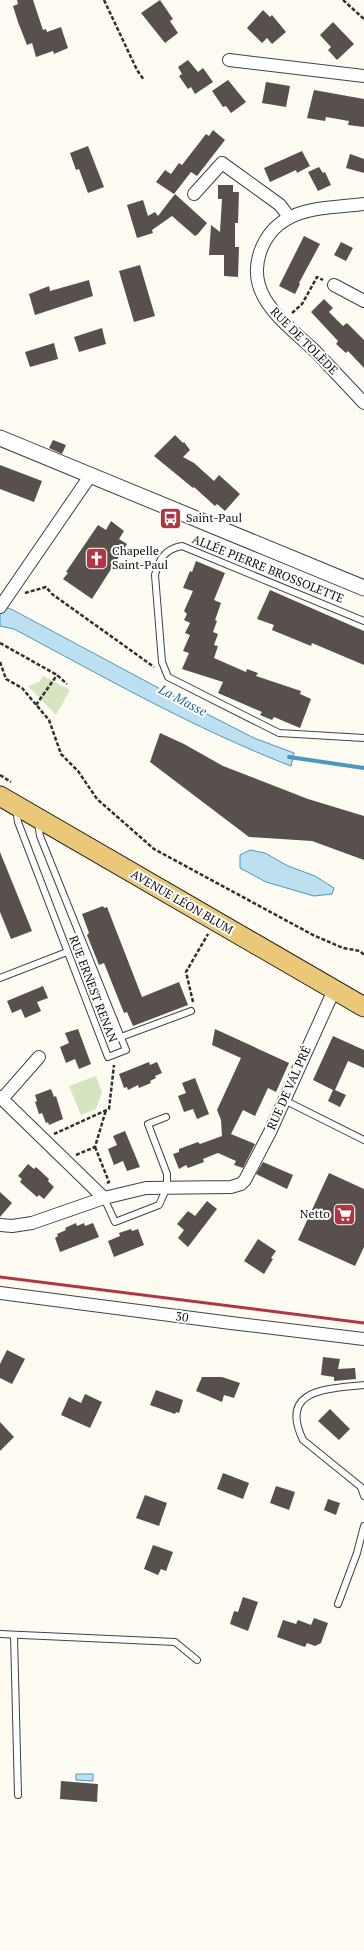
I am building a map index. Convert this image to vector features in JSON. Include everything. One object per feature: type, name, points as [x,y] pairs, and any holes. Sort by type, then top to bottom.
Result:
[{"type":"main road","name":"AVENUE LÉON BLUM","points":[[7,801],[36,816],[109,860],[364,1007]]},
{"type":"street","points":[[229,60],[364,76]]},
{"type":"street","points":[[194,194],[222,162],[280,205],[289,218]]},
{"type":"street","name":"RUE DE TOLÈDE","points":[[364,204],[315,209],[289,218],[271,232],[266,238],[260,253],[257,269],[260,291],[266,303],[278,317],[316,352],[364,403]]},
{"type":"street","points":[[334,285],[364,301]]},
{"type":"street","points":[[0,438],[364,588]]},
{"type":"street","points":[[5,599],[90,476]]},
{"type":"street","name":"RUE DE VAL PRÉ","points":[[167,1187],[231,1187],[241,1184],[245,1180],[284,1100],[334,990]]},
{"type":"street","points":[[39,1057],[1,1098],[100,1194]]},
{"type":"street","points":[[0,1226],[32,1223],[100,1194],[167,1187]]},
{"type":"street","name":"30","points":[[0,1293],[231,1324],[364,1339]]},
{"type":"lane","name":"ALLÉE PIERRE BROSSOLETTE","points":[[165,672],[162,662],[155,575],[162,556],[172,548],[182,546],[364,621]]},
{"type":"lane","points":[[165,672],[168,677],[279,734],[364,738]]},
{"type":"lane","name":"RUE ERNEST RENAN","points":[[7,801],[18,822],[108,1057],[126,1050],[40,836],[36,816]]},
{"type":"lane","points":[[0,978],[67,952]]},
{"type":"lane","points":[[121,1037],[191,1010]]},
{"type":"lane","points":[[284,1100],[364,1140]]},
{"type":"lane","points":[[100,1194],[115,1222],[159,1205],[167,1187],[166,1174],[148,1124],[166,1117]]},
{"type":"lane","points":[[364,1385],[322,1389],[310,1393],[296,1413],[298,1430],[303,1440],[361,1487],[364,1496]]},
{"type":"lane","points":[[338,1604],[357,1553],[364,1526]]},
{"type":"lane","points":[[0,1634],[175,1642],[197,1660]]},
{"type":"lane","points":[[14,1635],[18,1795]]},
{"type":"path","points":[[104,0],[137,70],[144,80]]},
{"type":"path","points":[[343,0],[364,19]]},
{"type":"path","points":[[278,317],[292,313],[298,309],[317,277],[334,285]]},
{"type":"path","points":[[5,599],[46,587],[52,594],[158,671],[165,672]]},
{"type":"path","points":[[0,643],[57,675],[67,684]]},
{"type":"path","points":[[0,662],[6,679],[22,688],[49,720],[61,754],[78,771],[97,799],[154,850],[313,935],[343,948],[360,951],[364,955]]},
{"type":"path","points":[[36,704],[57,675]]},
{"type":"path","points":[[191,1010],[193,1004],[186,972],[215,921]]},
{"type":"path","points":[[100,1194],[109,1182],[95,1147],[106,1110],[109,1109],[114,1054]]},
{"type":"path","points":[[42,1139],[106,1110]]},
{"type":"path","points":[[64,1160],[95,1147]]},
{"type":"green space","points":[[43,676],[70,690],[56,715],[28,686],[39,682]]},
{"type":"green space","points":[[96,1076],[102,1092],[96,1109],[81,1115],[69,1086]]},
{"type":"water","points":[[0,605],[13,610],[254,738],[294,753],[291,766],[220,736],[116,684],[14,629],[0,626]]},
{"type":"water","points":[[250,850],[265,853],[288,866],[315,876],[334,888],[332,894],[314,896],[266,882],[240,868],[240,855]]},
{"type":"water","points":[[76,1774],[93,1774],[93,1781],[76,1780]]},
{"type":"building","points":[[17,0],[33,0],[43,30],[46,29],[47,32],[61,27],[68,48],[54,54],[53,51],[36,57],[32,43],[27,45],[18,22],[13,6],[18,4]]},
{"type":"building","points":[[160,0],[173,19],[170,21],[178,33],[165,43],[141,13]]},
{"type":"building","points":[[263,10],[270,17],[272,15],[286,32],[272,44],[267,38],[262,43],[247,28]]},
{"type":"building","points":[[333,22],[354,44],[337,60],[328,50],[331,47],[320,35]]},
{"type":"building","points":[[188,60],[198,72],[203,68],[213,82],[195,94],[191,87],[188,89],[179,76],[182,74],[178,67]]},
{"type":"building","points":[[228,80],[246,102],[231,113],[226,106],[223,107],[212,91]]},
{"type":"building","points":[[266,82],[290,86],[286,107],[262,103]]},
{"type":"building","points":[[314,90],[364,99],[364,127],[348,125],[349,121],[326,117],[325,121],[307,118]]},
{"type":"building","points":[[213,130],[225,140],[197,176],[191,172],[174,194],[156,182],[165,170],[171,174],[179,163],[182,165],[206,134],[209,136]]},
{"type":"building","points":[[88,146],[104,187],[88,193],[79,169],[76,170],[70,153]]},
{"type":"building","points":[[302,151],[310,166],[297,173],[296,170],[270,182],[264,168]]},
{"type":"building","points":[[350,154],[364,159],[364,173],[346,168]]},
{"type":"building","points":[[319,167],[323,173],[325,172],[331,185],[318,191],[308,172]]},
{"type":"building","points":[[218,185],[233,185],[233,192],[239,192],[238,223],[235,223],[235,247],[239,247],[238,277],[224,276],[224,255],[209,255],[211,225],[220,232],[222,199],[218,199]]},
{"type":"building","points":[[175,194],[207,223],[198,234],[195,236],[172,216],[152,230],[153,233],[137,238],[127,205],[143,200],[148,216],[155,212],[158,216]]},
{"type":"building","points":[[304,236],[320,244],[299,283],[300,284],[295,294],[279,286]]},
{"type":"building","points":[[341,242],[353,248],[346,261],[334,255]]},
{"type":"building","points":[[140,265],[155,316],[134,322],[119,271]]},
{"type":"building","points":[[89,280],[93,296],[35,315],[29,294],[49,286],[50,291]]},
{"type":"building","points":[[324,299],[333,308],[329,312],[343,326],[347,323],[364,340],[364,368],[348,351],[346,353],[336,344],[338,341],[311,312]]},
{"type":"building","points":[[102,328],[106,344],[79,352],[74,337]]},
{"type":"building","points":[[54,343],[58,359],[30,367],[25,352]]},
{"type":"building","points":[[175,435],[183,443],[184,442],[190,450],[183,457],[194,463],[214,481],[219,475],[240,494],[225,511],[217,504],[215,506],[194,487],[193,488],[154,456]]},
{"type":"building","points":[[53,440],[66,445],[62,454],[49,448]]},
{"type":"building","points":[[0,465],[42,481],[34,502],[0,489]]},
{"type":"building","name":"Chapelle Saint-Paul","points":[[111,521],[124,531],[119,539],[127,544],[92,599],[63,579],[68,573],[66,572],[98,525],[106,530]]},
{"type":"building","points":[[196,561],[225,573],[214,600],[221,603],[215,620],[217,621],[213,632],[218,634],[214,645],[218,646],[214,658],[246,672],[247,669],[258,673],[256,676],[301,691],[300,694],[311,699],[300,728],[274,717],[272,720],[260,715],[262,712],[218,693],[223,682],[182,669],[189,653],[183,651],[190,635],[185,633],[190,623],[184,620],[187,614],[184,611],[193,591],[183,588]]},
{"type":"building","points":[[270,590],[364,631],[364,665],[312,643],[311,646],[272,630],[274,625],[257,619]]},
{"type":"building","points":[[160,733],[184,744],[223,766],[308,799],[364,816],[364,860],[312,841],[249,837],[150,762]]},
{"type":"building","points":[[0,852],[32,931],[11,939],[0,912]]},
{"type":"building","points":[[103,906],[104,908],[107,907],[142,997],[179,982],[188,1005],[133,1026],[127,1012],[124,1013],[104,963],[99,965],[87,935],[89,933],[82,914]]},
{"type":"building","points":[[43,986],[48,998],[37,1002],[41,1011],[25,1018],[21,1009],[12,1013],[7,1001]]},
{"type":"building","points":[[78,1029],[91,1064],[79,1069],[75,1059],[66,1063],[60,1047],[69,1043],[65,1033]]},
{"type":"building","points":[[215,1029],[289,1063],[276,1092],[268,1088],[255,1116],[243,1110],[231,1134],[255,1144],[243,1168],[234,1165],[236,1161],[218,1153],[203,1159],[204,1162],[188,1168],[186,1165],[179,1169],[173,1154],[179,1152],[179,1149],[198,1142],[200,1144],[222,1136],[221,1120],[217,1110],[241,1058],[212,1045]]},
{"type":"building","points":[[333,1036],[364,1050],[364,1068],[348,1061],[335,1090],[346,1095],[340,1107],[328,1101],[333,1090],[313,1080]]},
{"type":"building","points":[[149,1062],[150,1065],[157,1062],[162,1073],[155,1076],[156,1078],[150,1081],[151,1083],[139,1088],[138,1085],[128,1090],[127,1087],[124,1088],[119,1074]]},
{"type":"building","points":[[195,1078],[209,1114],[197,1119],[193,1109],[184,1112],[178,1096],[186,1093],[182,1083]]},
{"type":"building","points":[[51,1089],[54,1097],[56,1096],[63,1119],[49,1125],[48,1122],[46,1123],[42,1113],[39,1114],[35,1102],[37,1101],[35,1095]]},
{"type":"building","points":[[125,1131],[140,1167],[127,1171],[123,1161],[114,1165],[108,1149],[117,1145],[113,1136]]},
{"type":"building","points":[[263,1162],[293,1175],[287,1189],[256,1174]]},
{"type":"building","points":[[28,1164],[34,1169],[36,1167],[49,1179],[48,1181],[54,1187],[44,1199],[39,1195],[37,1197],[20,1182],[22,1179],[18,1176]]},
{"type":"building","points":[[329,1173],[364,1189],[364,1247],[355,1266],[298,1240]]},
{"type":"building","points":[[0,1192],[12,1203],[0,1217]]},
{"type":"building","points":[[207,1201],[217,1209],[188,1247],[178,1238],[184,1230],[177,1224],[188,1211],[195,1216]]},
{"type":"building","points":[[76,1223],[77,1226],[84,1223],[85,1226],[93,1223],[99,1237],[60,1252],[55,1238],[58,1236],[57,1234]]},
{"type":"building","points":[[131,1229],[132,1231],[138,1229],[144,1245],[114,1257],[108,1241],[120,1236],[119,1233]]},
{"type":"building","points":[[258,1239],[276,1251],[264,1274],[244,1261]]},
{"type":"building","points":[[7,1350],[25,1359],[12,1384],[0,1378],[0,1364]]},
{"type":"building","points":[[323,1357],[340,1359],[338,1369],[355,1368],[356,1379],[334,1381],[334,1377],[321,1375]]},
{"type":"building","points":[[202,1377],[222,1377],[240,1383],[234,1398],[224,1395],[222,1402],[196,1391]]},
{"type":"building","points":[[156,1390],[183,1400],[179,1413],[176,1412],[175,1414],[150,1405]]},
{"type":"building","points":[[85,1394],[102,1402],[90,1428],[61,1415],[69,1397],[81,1403]]},
{"type":"building","points":[[330,1409],[350,1429],[339,1440],[318,1421]]},
{"type":"building","points":[[0,1422],[14,1437],[0,1451]]},
{"type":"building","points":[[223,1473],[249,1483],[243,1499],[217,1489]]},
{"type":"building","points":[[276,1486],[295,1492],[289,1510],[270,1503]]},
{"type":"building","points":[[145,1495],[167,1503],[159,1526],[136,1518]]},
{"type":"building","points":[[328,1499],[340,1503],[336,1515],[324,1510]]},
{"type":"building","points":[[153,1545],[173,1552],[166,1571],[161,1569],[158,1575],[144,1569]]},
{"type":"building","points":[[243,1597],[258,1602],[248,1631],[230,1624],[234,1611],[238,1612]]},
{"type":"building","points":[[314,1618],[328,1623],[321,1643],[315,1646],[307,1643],[305,1647],[277,1637],[283,1620],[296,1624],[298,1620],[311,1625]]},
{"type":"building","points":[[61,1781],[98,1784],[97,1802],[60,1799]]},
{"type":"waterway","name":"La Masse","points":[[289,757],[364,768]]},
{"type":"railway","points":[[0,1277],[364,1323]]},
{"type":"place","name":"Saint-Paul","points":[[170,518]]},
{"type":"place","name":"Chapelle Saint-Paul","points":[[96,558]]},
{"type":"place","name":"Netto","points":[[345,1214]]}]
